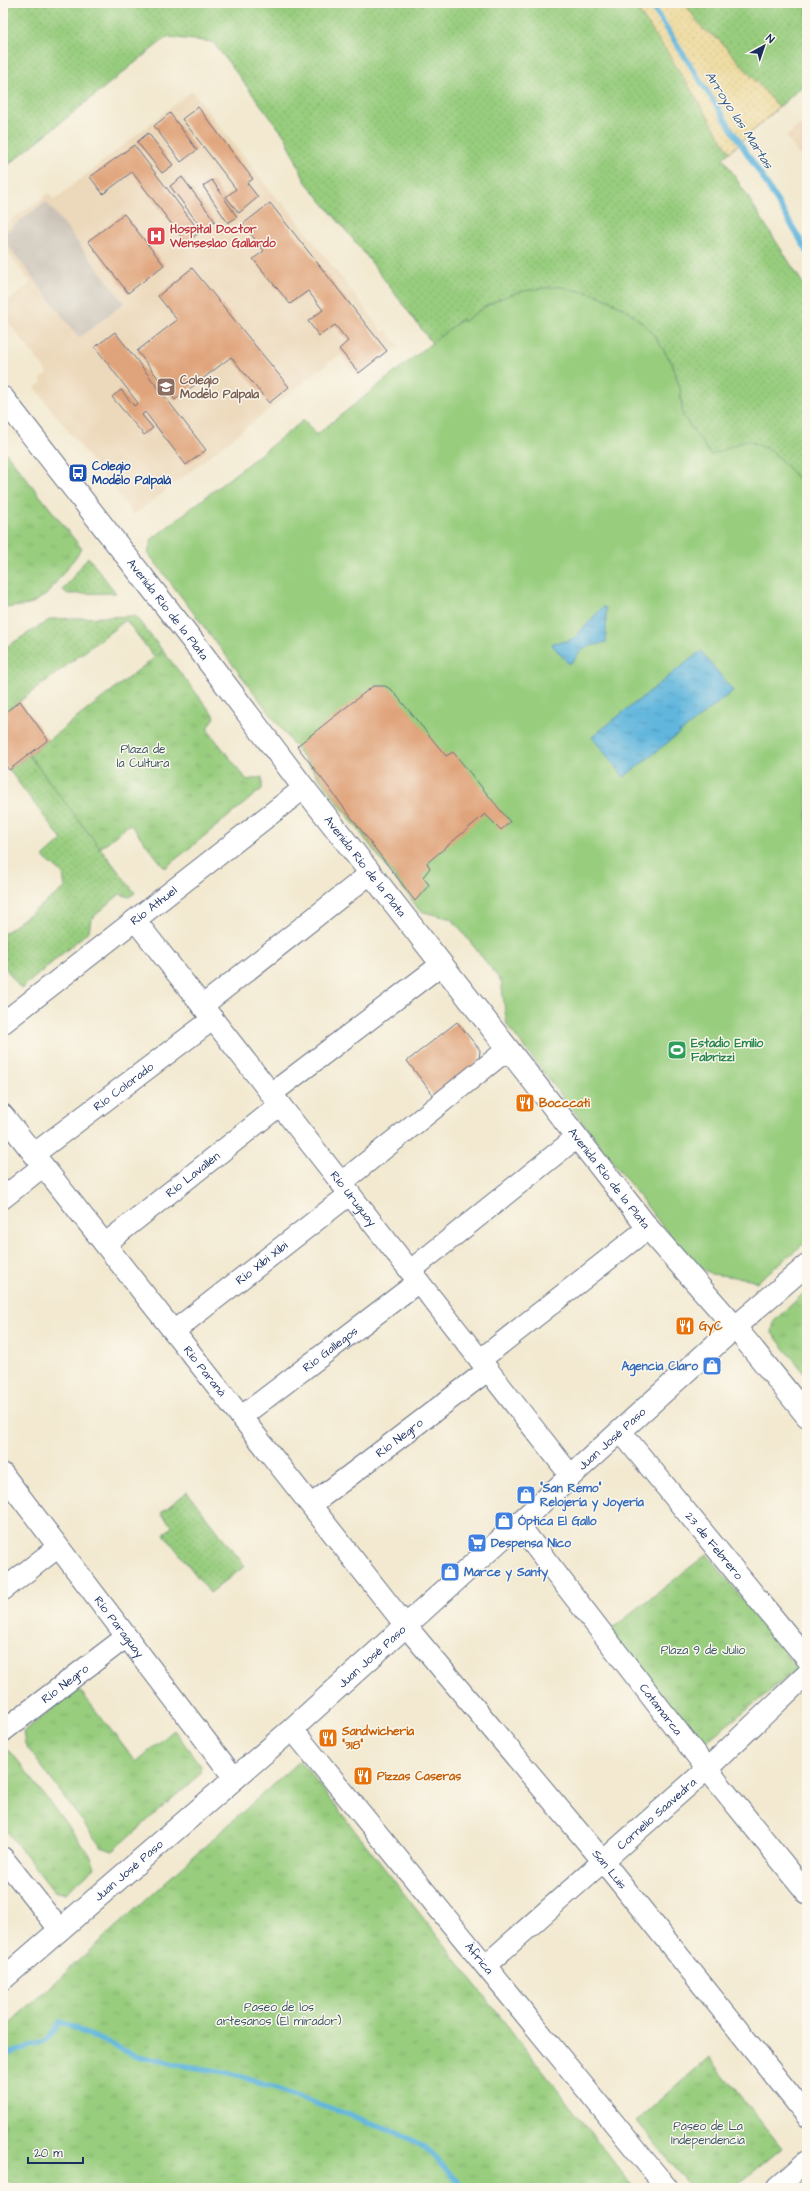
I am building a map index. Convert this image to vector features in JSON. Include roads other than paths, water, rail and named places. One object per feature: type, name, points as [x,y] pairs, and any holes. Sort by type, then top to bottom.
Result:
[{"type":"main road","name":"Avenida Río de la Plata","points":[[3,398],[192,640],[304,788],[648,1228],[735,1327],[807,1416]]},
{"type":"main road","name":"Juan José Paso","points":[[3,1979],[236,1779],[621,1432],[735,1327]]},
{"type":"street","name":"Río Athuel","points":[[3,1023],[304,788]]},
{"type":"street","name":"Río Colorado","points":[[3,1198],[39,1160],[207,1013],[371,873]]},
{"type":"street","name":"Río Uruguay","points":[[135,920],[571,1476]]},
{"type":"street","name":"Río Lavallén","points":[[105,1244],[276,1100],[442,964]]},
{"type":"street","name":"Río Xibi Xibi","points":[[174,1331],[508,1049]]},
{"type":"street","name":"Río Paraná","points":[[3,1115],[406,1626]]},
{"type":"street","name":"Río Gallegos","points":[[241,1417],[414,1276],[577,1137]]},
{"type":"street","name":"Río Negro","points":[[311,1505],[484,1365],[648,1228]]},
{"type":"street","points":[[735,1327],[807,1265]]},
{"type":"street","name":"23 de Febrero","points":[[621,1432],[807,1659]]},
{"type":"street","name":"Río Paraguay","points":[[3,1474],[126,1637],[236,1779]]},
{"type":"street","name":"Catamarca","points":[[518,1524],[707,1769],[807,1893]]},
{"type":"street","points":[[3,1590],[58,1547]]},
{"type":"street","name":"San Luis","points":[[406,1626],[603,1861],[807,2116]]},
{"type":"street","name":"Río Negro","points":[[3,1731],[126,1637]]},
{"type":"street","name":"Cornelio Saavedra","points":[[486,1965],[707,1769],[807,1674]]},
{"type":"street","name":"África","points":[[292,1729],[667,2188]]},
{"type":"street","points":[[3,1858],[60,1930]]},
{"type":"street","points":[[777,2188],[807,2161]]},
{"type":"water","points":[[603,607],[606,608],[606,642],[585,648],[569,664],[552,645],[553,643],[568,641],[575,637]]},
{"type":"water","points":[[701,651],[733,691],[624,777],[592,737]]},
{"type":"waterway","name":"Arroyo las Martas","points":[[650,3],[763,178],[807,251]]},
{"type":"waterway","points":[[3,2056],[47,2040],[61,2022],[134,2055],[179,2065],[231,2073],[397,2132],[426,2148],[464,2188]]},
{"type":"place","name":"Hospital Doctor Wenseslao Gallardo","points":[[156,236]]},
{"type":"place","name":"Colegio Modelo Palpala","points":[[166,387]]},
{"type":"place","name":"Colegio Modelo Palpalá","points":[[78,473]]},
{"type":"place","name":"Estadio Emilio Fabrizzi","points":[[677,1050]]},
{"type":"place","name":"Bocccati","points":[[525,1103]]},
{"type":"place","name":"GyC","points":[[685,1326]]},
{"type":"place","name":"Agencia Claro","points":[[712,1366]]},
{"type":"place","name":"\"San Remo\" Relojería y Joyería","points":[[526,1495]]},
{"type":"place","name":"Óptica El Gallo","points":[[504,1521]]},
{"type":"place","name":"Despensa Nico","points":[[477,1543]]},
{"type":"place","name":"Marce y Santy","points":[[450,1572]]},
{"type":"place","name":"Sandwichería \"318\"","points":[[328,1738]]},
{"type":"place","name":"Pizzas Caseras","points":[[363,1776]]},
{"type":"park label","name":"Plaza de la Cultura","points":[[143,756]]},
{"type":"park label","name":"Plaza 9 de Julio","points":[[703,1650]]},
{"type":"park label","name":"Paseo de los artesanos (El mirador)","points":[[279,2014]]},
{"type":"park label","name":"Paseo de La Independencia","points":[[708,2133]]}]
